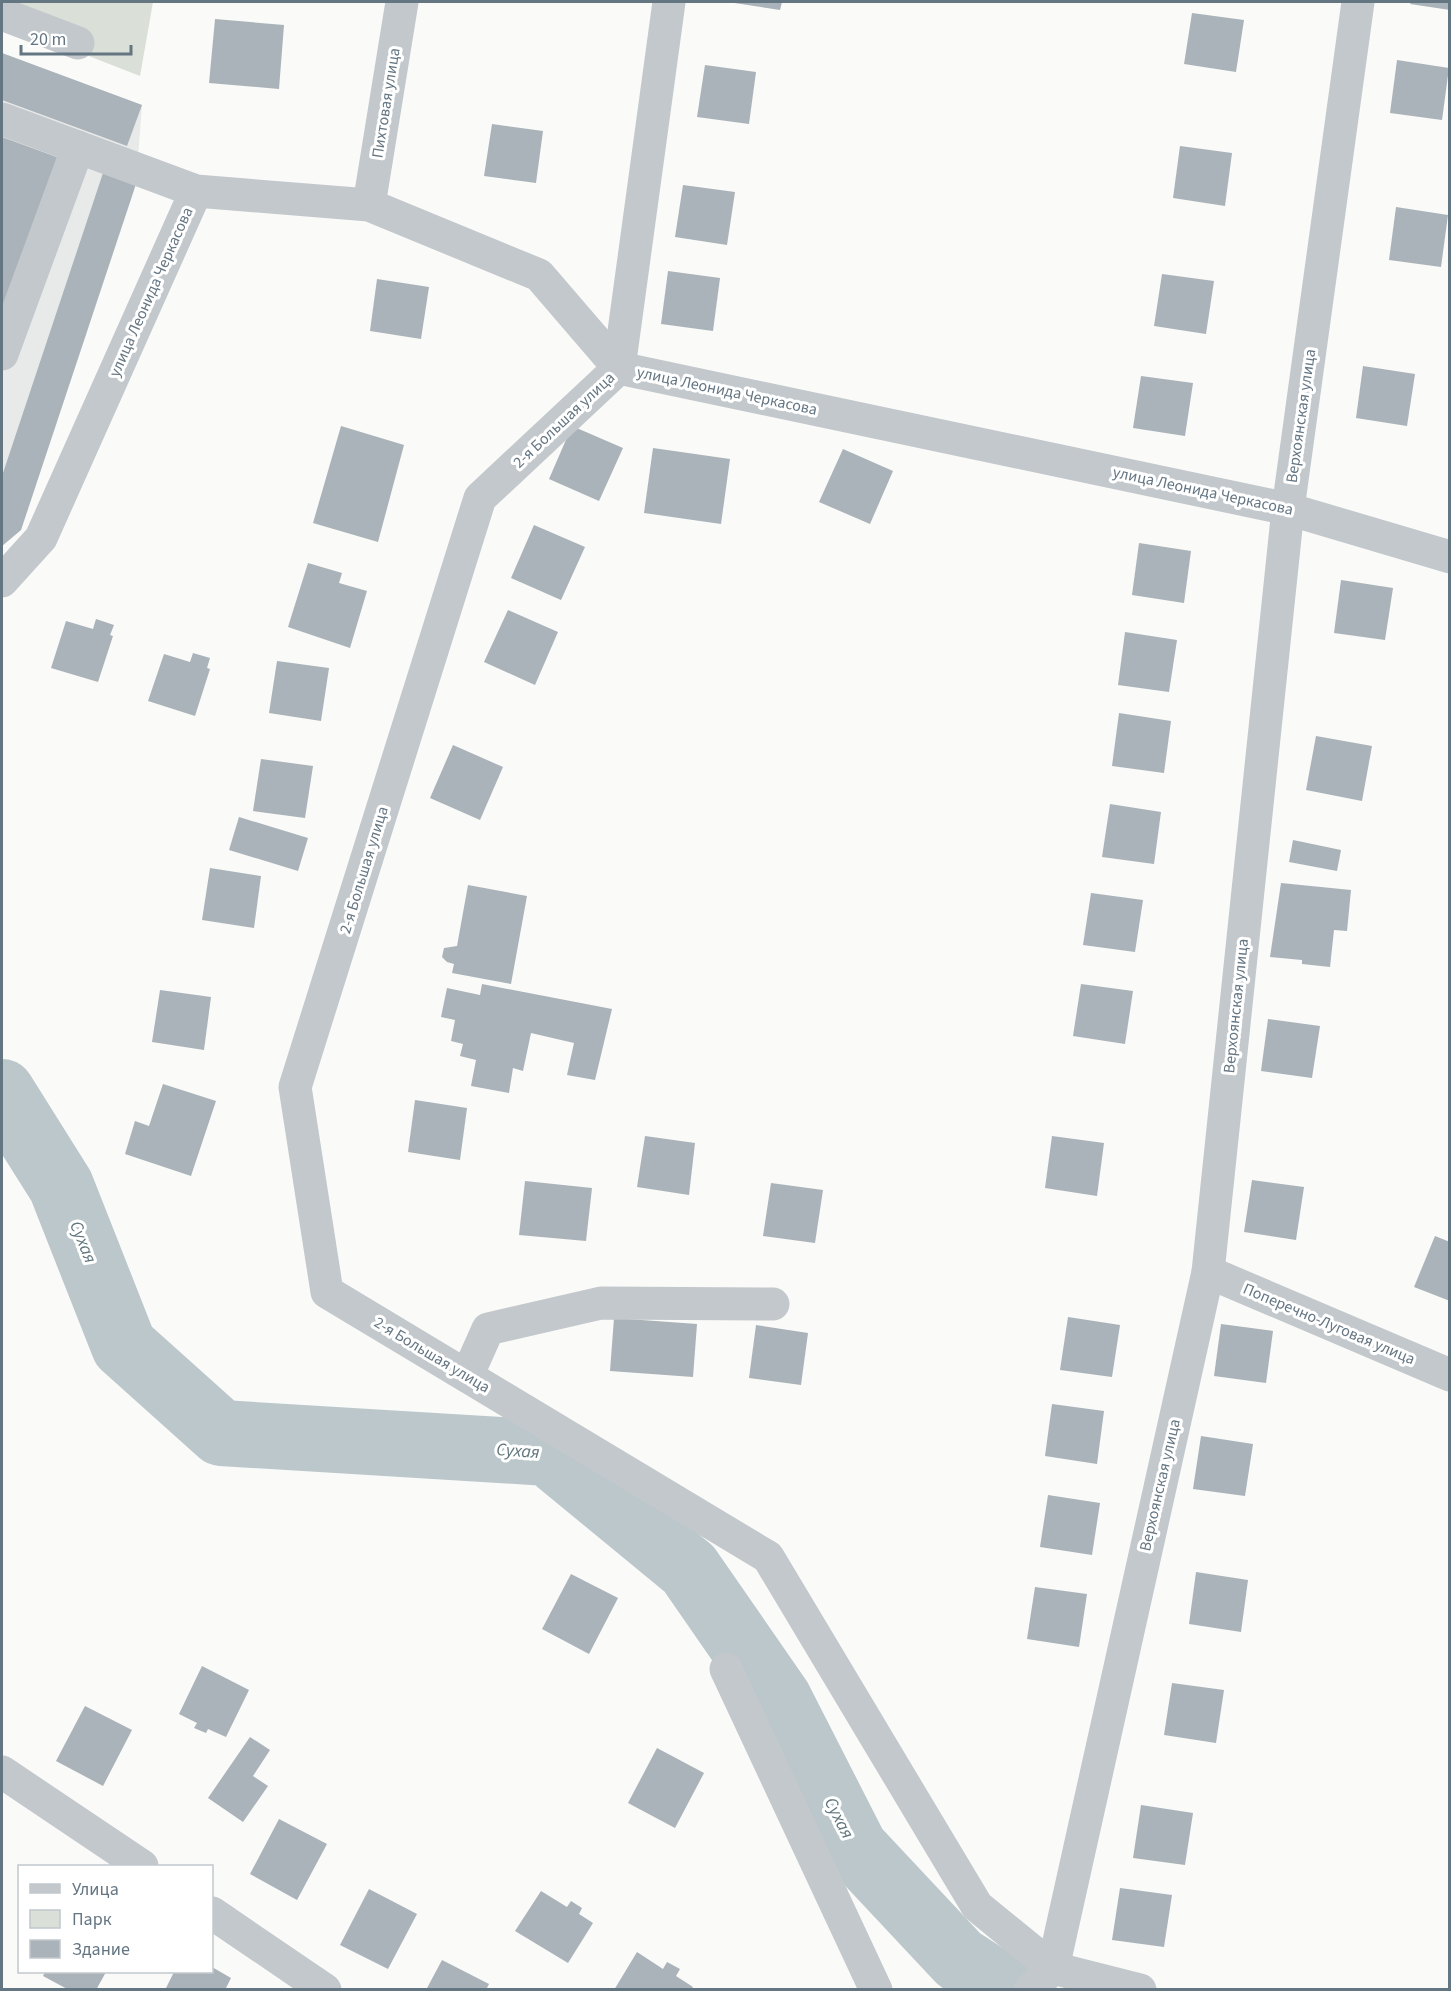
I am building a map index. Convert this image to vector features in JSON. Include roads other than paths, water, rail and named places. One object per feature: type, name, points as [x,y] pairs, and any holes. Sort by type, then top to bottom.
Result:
[{"type":"street","name":"Пихтовая улица","points":[[369,205],[402,2]]},
{"type":"street","name":"2-я Большая улица","points":[[669,2],[619,368],[480,498],[296,1087],[327,1292],[768,1557],[976,1906],[1041,1979]]},
{"type":"street","name":"Верхоянская улица","points":[[1041,1979],[1208,1272],[1288,509],[1358,2]]},
{"type":"street","points":[[2,14],[78,43]]},
{"type":"street","points":[[2,119],[196,191]]},
{"type":"street","points":[[2,354],[78,147]]},
{"type":"street","name":"улица Леонида Черкасова","points":[[2,581],[41,538],[196,191],[369,205],[539,275],[619,368],[1288,509],[1449,557]]},
{"type":"street","name":"Поперечно-Луговая улица","points":[[1208,1272],[1449,1376]]},
{"type":"street","points":[[467,1376],[488,1329],[601,1303],[773,1304]]},
{"type":"street","points":[[726,1669],[876,1989]]},
{"type":"street","points":[[2,1772],[141,1865]]},
{"type":"street","points":[[213,1914],[325,1989]]},
{"type":"street","points":[[1041,1979],[1140,1989]]},
{"type":"waterway","name":"Сухая","points":[[2,1092],[61,1186],[124,1346],[221,1433],[548,1453],[689,1569],[779,1699],[855,1848],[959,1959],[1007,1990]]}]
